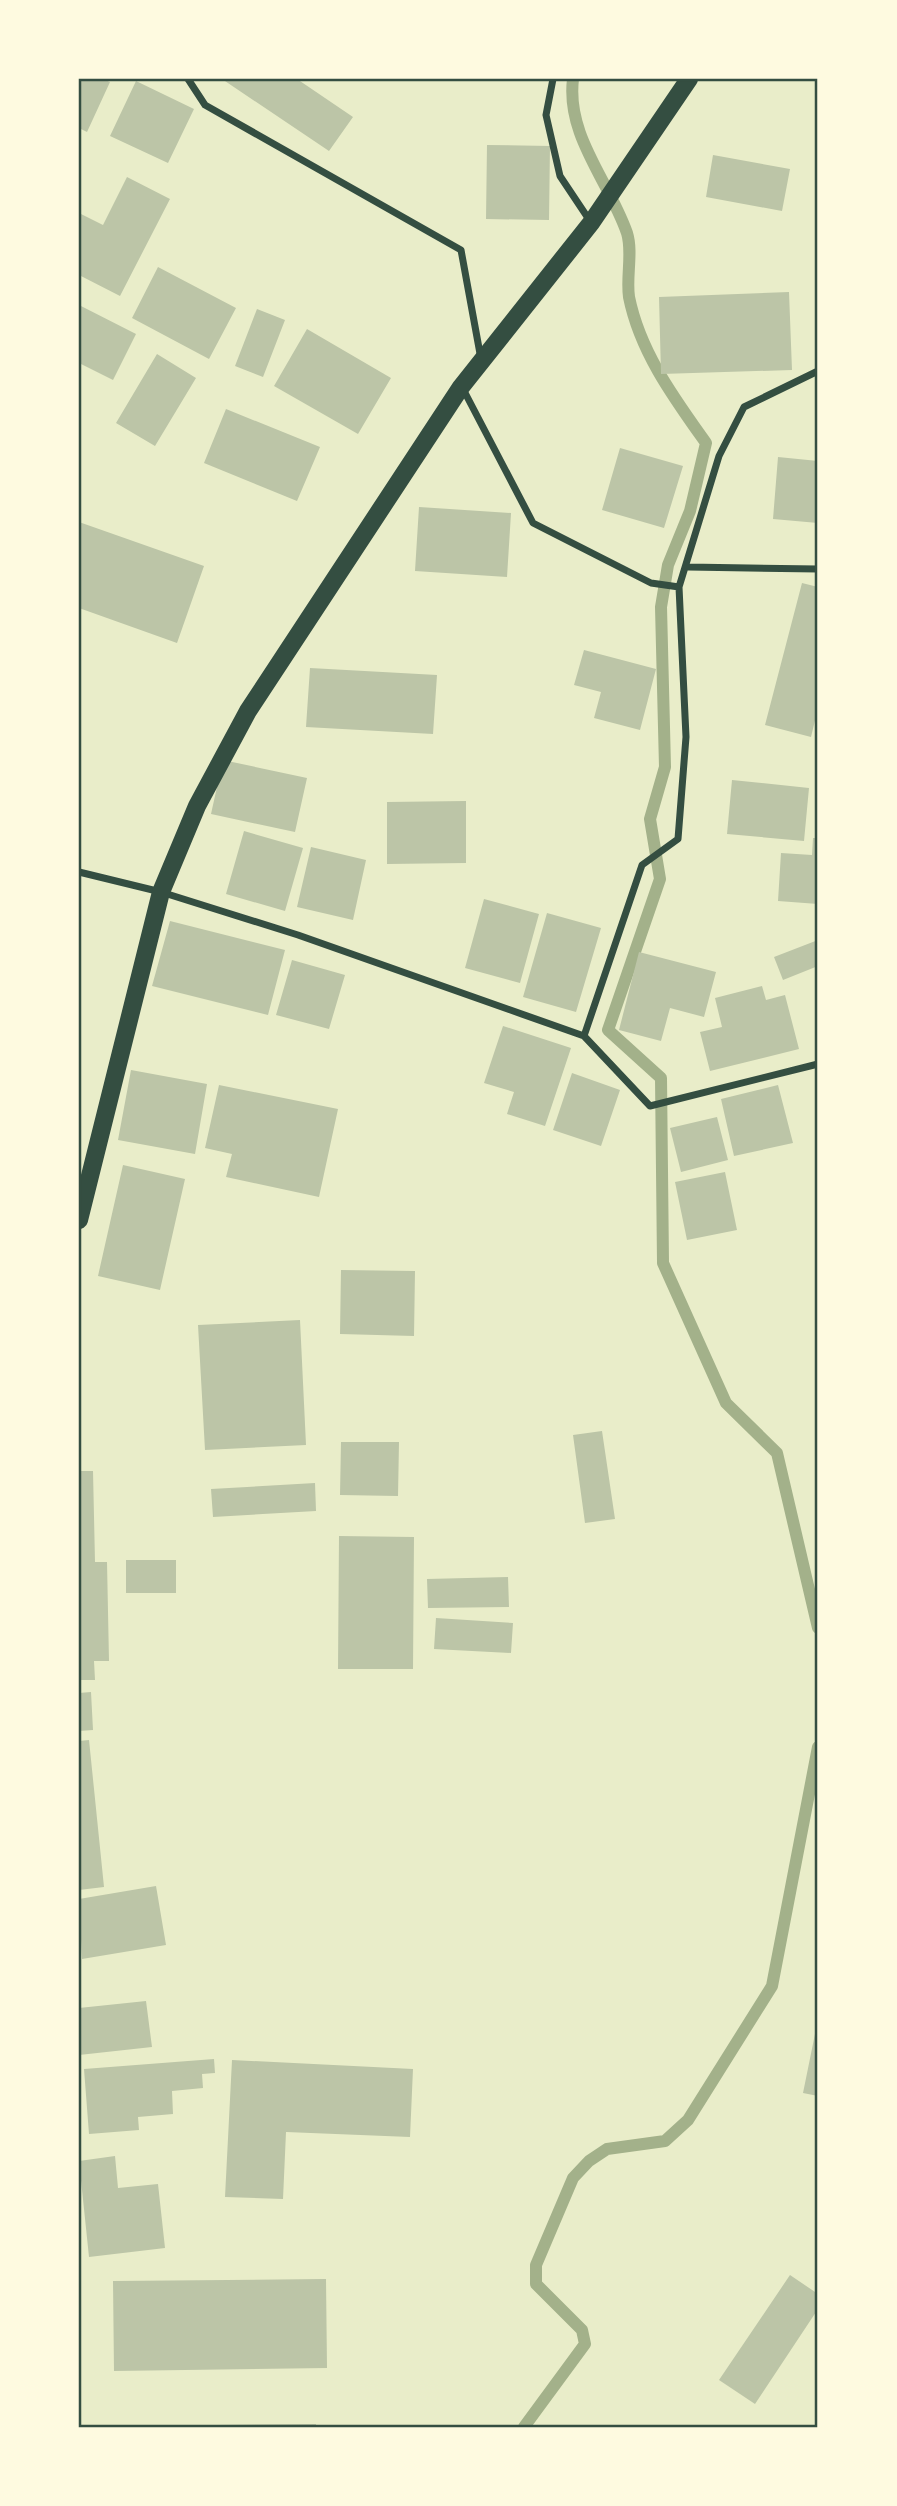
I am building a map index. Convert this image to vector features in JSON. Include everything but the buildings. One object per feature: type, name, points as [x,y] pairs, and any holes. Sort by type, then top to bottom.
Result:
[{"type":"main road","points":[[79,1220],[161,892],[197,806],[248,711],[461,387],[591,223],[689,79]]},
{"type":"street","points":[[187,79],[205,105],[461,250],[481,361]]},
{"type":"street","points":[[553,79],[547,115],[560,176],[591,223]]},
{"type":"street","points":[[584,1036],[642,865],[678,839],[686,737],[679,587],[688,567],[719,456],[744,407],[818,371]]},
{"type":"street","points":[[461,387],[533,523],[651,583],[679,587]]},
{"type":"street","points":[[688,567],[818,569]]},
{"type":"street","points":[[79,872],[161,892],[299,935],[584,1036],[650,1107],[818,1064]]},
{"type":"waterway","points":[[573,79],[573,100],[582,139],[627,233],[629,297],[641,337],[660,374],[706,443],[690,511],[668,565],[661,607],[665,767],[650,819],[660,879],[608,1030],[661,1078],[663,1263],[726,1403],[777,1453],[818,1628]]},
{"type":"waterway","points":[[524,2427],[585,2344],[582,2330],[536,2284],[536,2265],[573,2178],[589,2161],[607,2149],[665,2141],[688,2120],[772,1986],[818,1747]]}]
